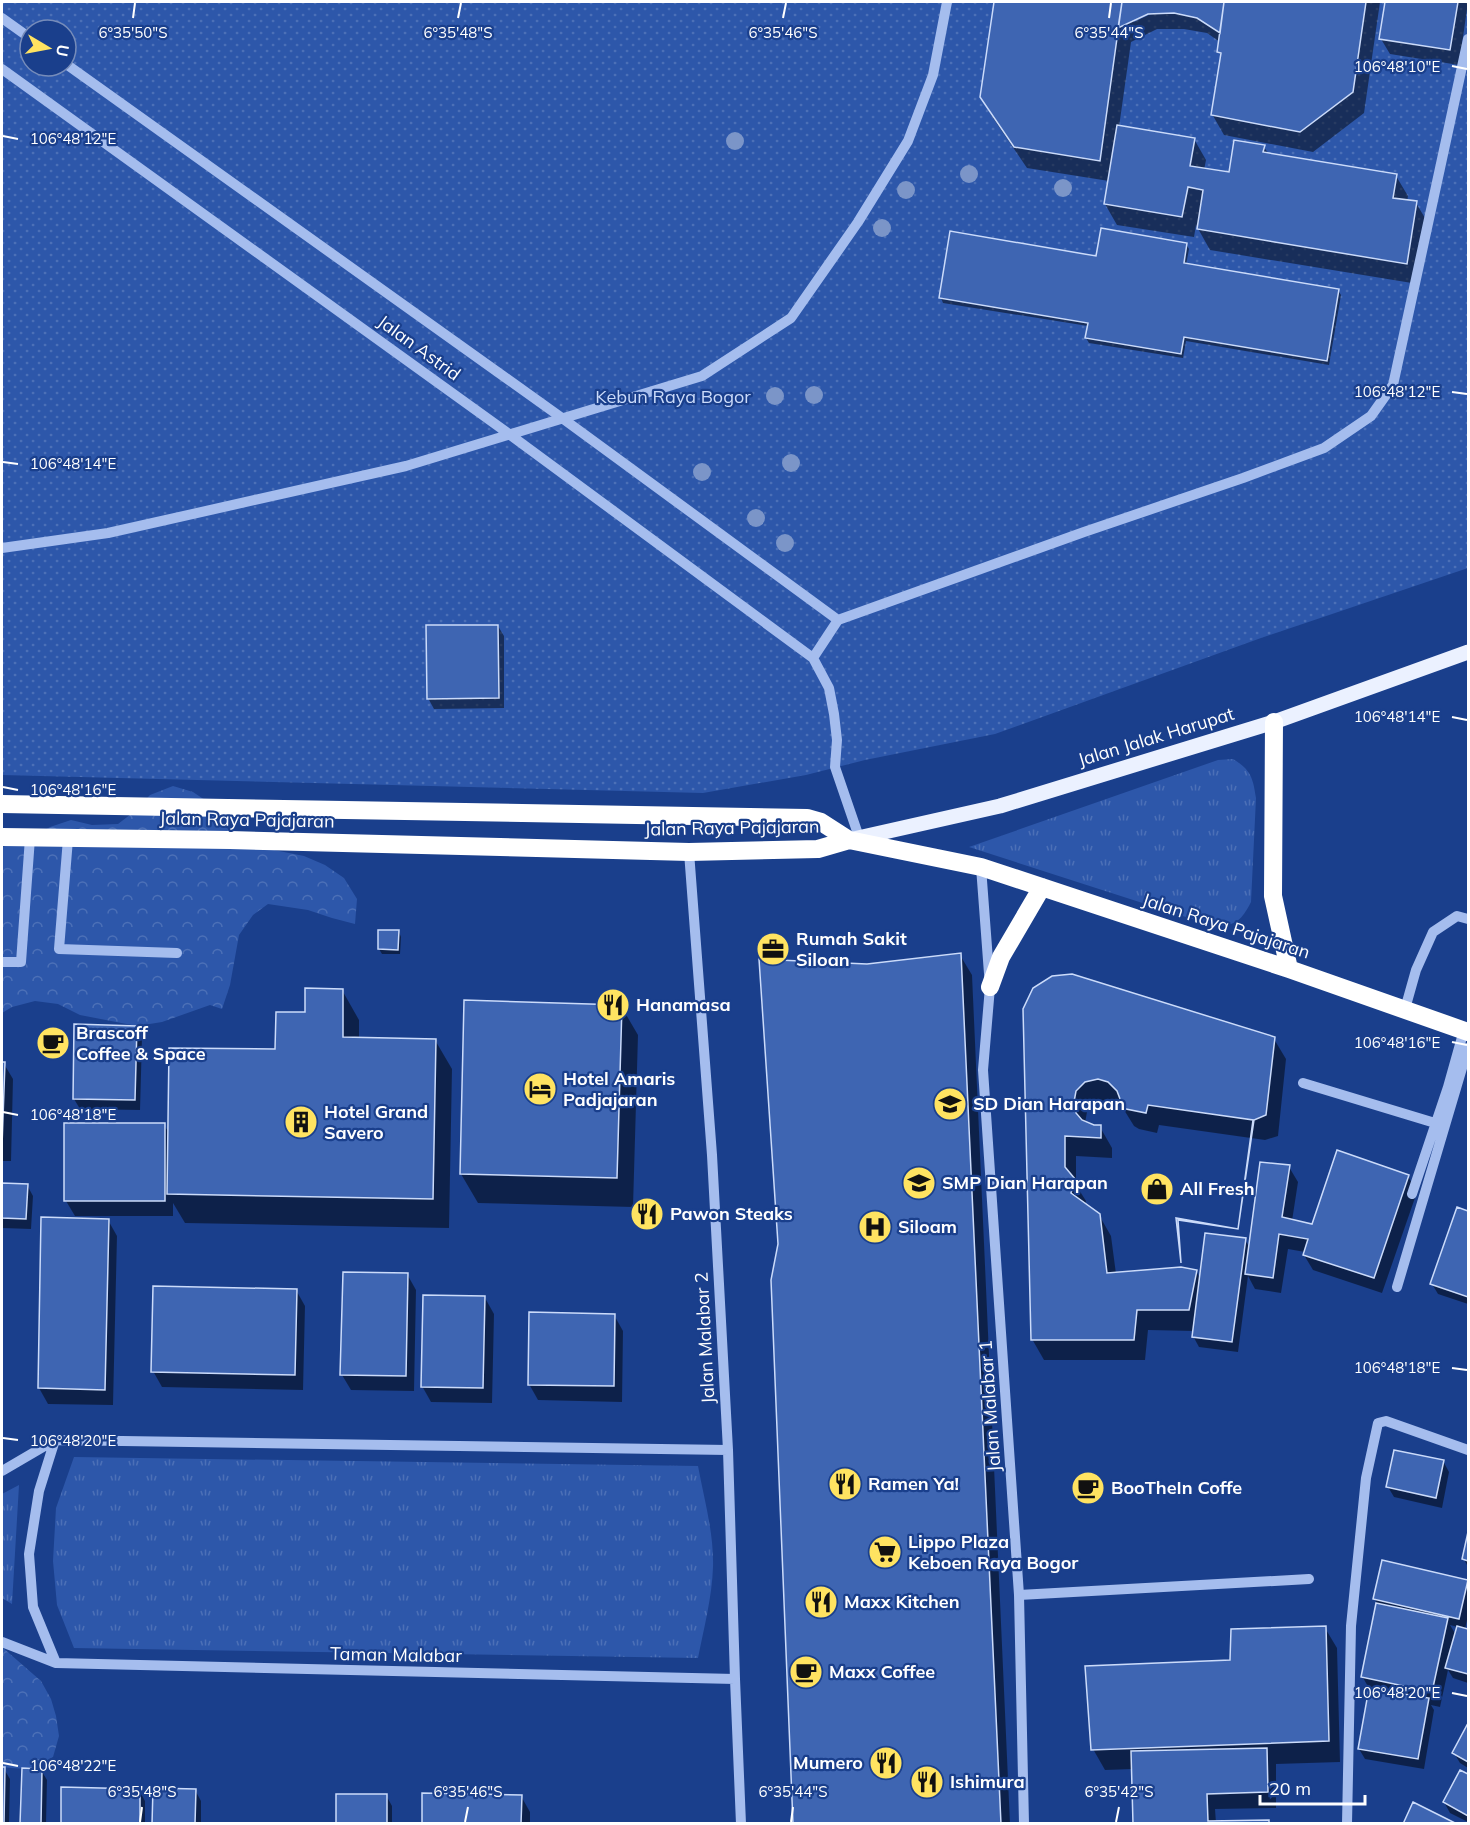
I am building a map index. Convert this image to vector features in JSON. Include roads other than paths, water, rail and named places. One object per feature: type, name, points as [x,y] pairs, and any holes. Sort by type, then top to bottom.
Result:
[{"type":"highway","points":[[1274,722],[1273,896],[1289,969]]},
{"type":"highway","points":[[2,804],[807,818],[821,822],[854,838]]},
{"type":"highway","name":"Jalan Raya Pajajaran","points":[[2,837],[230,840],[689,852],[818,849],[854,838],[981,867],[1289,969],[1466,1031]]},
{"type":"highway","points":[[990,987],[1001,957],[1042,887]]},
{"type":"main road","name":"Jalan Jalak Harupat","points":[[854,838],[1000,806],[1274,722],[1468,652]]},
{"type":"street","points":[[2,548],[108,533],[406,466],[702,376],[791,318],[858,222],[908,141],[933,75],[947,2]]},
{"type":"street","points":[[2,18],[18,29]]},
{"type":"street","points":[[854,838],[835,766],[837,740],[829,688],[813,658],[838,620],[1314,452],[1324,448],[1371,416],[1393,385],[1468,39]]},
{"type":"street","name":"Jalan Astrid","points":[[2,69],[509,434],[813,658]]},
{"type":"street","name":"Jalan Astrid","points":[[78,73],[562,418],[838,620]]},
{"type":"street","points":[[2,962],[21,962],[30,838]]},
{"type":"street","points":[[68,838],[59,949],[177,953]]},
{"type":"street","name":"Jalan Malabar 2","points":[[689,852],[712,1155],[728,1450],[741,1824]]},
{"type":"street","name":"Jalan Malabar 1","points":[[981,867],[990,987],[983,1070],[1019,1596],[1024,1824]]},
{"type":"street","points":[[1405,1009],[1416,970],[1433,932],[1457,916],[1468,919]]},
{"type":"street","points":[[1412,1194],[1466,1031]]},
{"type":"street","points":[[1397,1287],[1468,1048]]},
{"type":"street","points":[[1303,1083],[1435,1124]]},
{"type":"street","points":[[1347,1824],[1352,1614],[1366,1478],[1378,1423],[1386,1421],[1468,1450]]},
{"type":"street","points":[[2,1471],[55,1440],[728,1450]]},
{"type":"street","points":[[55,1440],[39,1491],[29,1554],[33,1607],[56,1664]]},
{"type":"street","points":[[1019,1596],[1309,1579]]},
{"type":"street","name":"Taman Malabar","points":[[2,1642],[56,1664],[735,1679]]},
{"type":"place","name":"Rumah Sakit Siloan","points":[[773,949]]},
{"type":"place","name":"Hanamasa","points":[[613,1005]]},
{"type":"place","name":"Brascoff Coffee & Space","points":[[53,1043]]},
{"type":"place","name":"Hotel Amaris Padjajaran","points":[[540,1089]]},
{"type":"place","name":"SD Dian Harapan","points":[[950,1104]]},
{"type":"place","name":"Hotel Grand Savero","points":[[301,1122]]},
{"type":"place","name":"SMP Dian Harapan","points":[[919,1183]]},
{"type":"place","name":"All Fresh","points":[[1157,1189]]},
{"type":"place","name":"Pawon Steaks","points":[[647,1214]]},
{"type":"place","name":"Siloam","points":[[875,1227]]},
{"type":"place","name":"Ramen Ya!","points":[[845,1484]]},
{"type":"place","name":"BooTheIn Coffe","points":[[1088,1488]]},
{"type":"place","name":"Lippo Plaza Keboen Raya Bogor","points":[[885,1552]]},
{"type":"place","name":"Maxx Kitchen","points":[[821,1602]]},
{"type":"place","name":"Maxx Coffee","points":[[806,1672]]},
{"type":"place","name":"Mumero","points":[[886,1763]]},
{"type":"place","name":"Ishimura","points":[[927,1782]]},
{"type":"park label","name":"Kebun Raya Bogor","points":[[673,397]]}]
